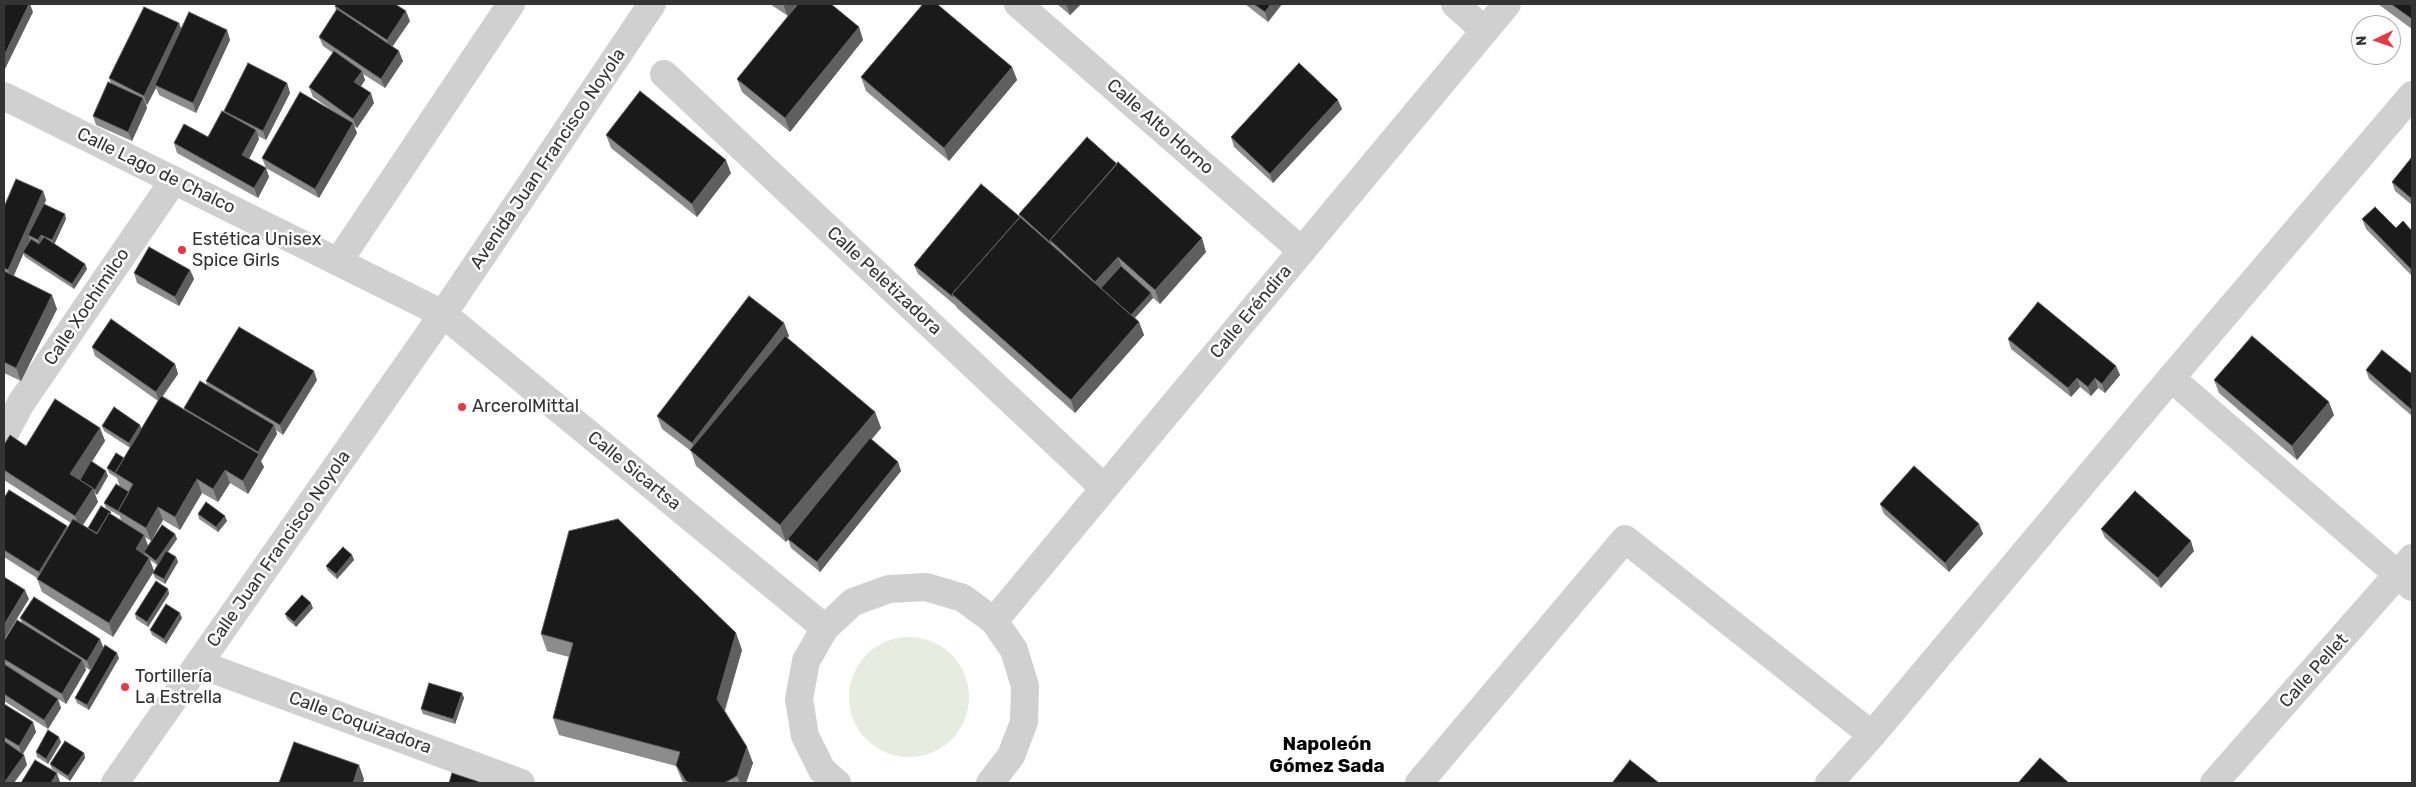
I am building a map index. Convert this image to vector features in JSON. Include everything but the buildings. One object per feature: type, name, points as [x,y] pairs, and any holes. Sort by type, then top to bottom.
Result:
[{"type":"street","points":[[338,262],[512,4]]},
{"type":"street","name":"Avenida Juan Francisco Noyola","points":[[443,314],[652,4]]},
{"type":"street","name":"Calle Alto Horno","points":[[1018,4],[1302,251]]},
{"type":"street","points":[[1455,4],[1485,30]]},
{"type":"street","name":"Calle Eréndira","points":[[994,621],[1507,4]]},
{"type":"street","name":"Calle Peletizadora","points":[[664,74],[1104,488]]},
{"type":"street","points":[[1829,783],[1872,736],[2170,378],[2412,95]]},
{"type":"street","name":"Calle Lago de Chalco","points":[[4,96],[443,314]]},
{"type":"street","name":"Calle Xochimilco","points":[[4,435],[12,399],[174,180]]},
{"type":"street","name":"Calle Sicartsa","points":[[443,314],[825,628]]},
{"type":"street","name":"Calle Juan Francisco Noyola","points":[[115,783],[443,314]]},
{"type":"street","points":[[2170,378],[2408,573]]},
{"type":"street","points":[[1419,783],[1625,538],[1872,736]]},
{"type":"street","name":"Calle Pellet","points":[[2214,783],[2408,573]]},
{"type":"street","points":[[837,783],[822,770],[805,736],[799,698],[806,661],[825,628],[853,602],[889,589],[926,587],[963,598],[994,621],[1014,650],[1025,686],[1024,722],[1011,756],[990,783]]},
{"type":"street","name":"Calle Coquizadora","points":[[199,664],[521,783]]},
{"type":"shaded area","points":[[909,637],[921,638],[932,642],[942,647],[951,655],[959,664],[964,674],[968,685],[968,709],[964,720],[959,730],[951,739],[942,747],[932,752],[921,756],[909,757],[897,756],[886,752],[876,747],[867,739],[859,730],[854,720],[850,709],[849,697],[850,685],[854,674],[859,664],[867,655],[876,647],[886,642],[897,638]]},
{"type":"place","name":"Estética Unisex Spice Girls","points":[[182,250]]},
{"type":"place","name":"ArcerolMittal","points":[[462,407]]},
{"type":"place","name":"Tortillería La Estrella","points":[[125,687]]},
{"type":"district","name":"Napoleón Gómez Sada","points":[[1327,756]]}]
